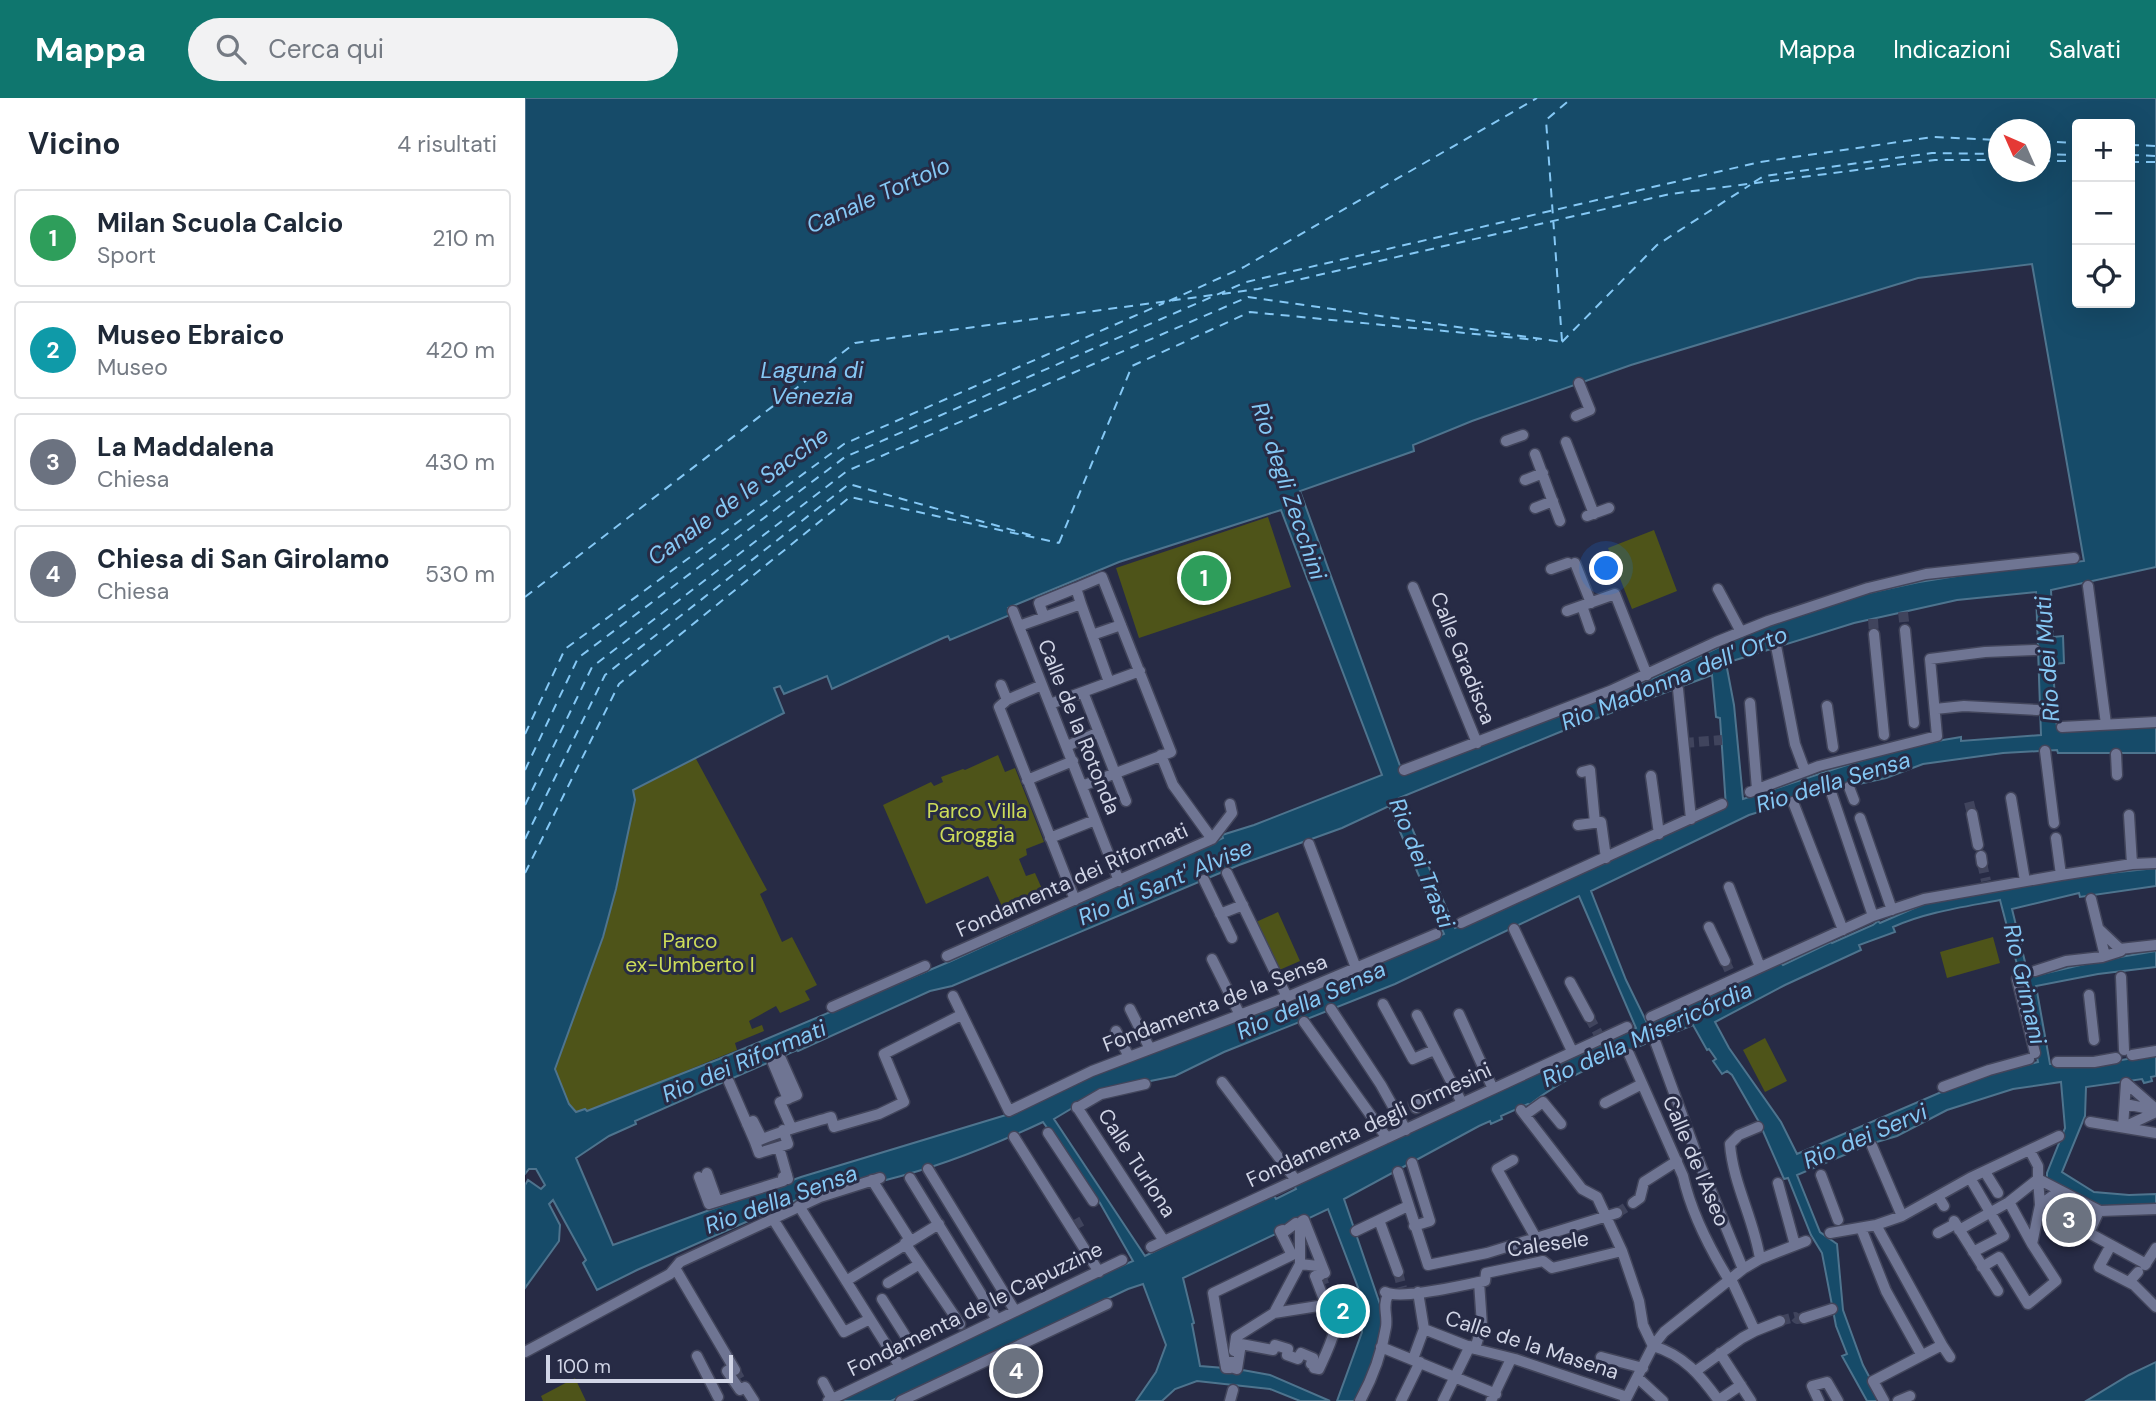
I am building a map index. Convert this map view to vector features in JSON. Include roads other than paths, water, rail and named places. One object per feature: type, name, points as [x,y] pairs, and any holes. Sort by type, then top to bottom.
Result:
[{"type":"street","points":[[1576,416],[1590,410],[1579,383]]},
{"type":"street","points":[[1506,441],[1523,435]]},
{"type":"street","points":[[1566,442],[1590,515],[1609,508]]},
{"type":"street","points":[[1535,454],[1560,521]]},
{"type":"street","points":[[1525,480],[1543,473]]},
{"type":"street","points":[[1535,508],[1553,501]]},
{"type":"street","points":[[1404,770],[1647,675],[1716,642],[1769,621],[1868,588],[1910,578],[2074,558]]},
{"type":"street","points":[[1551,569],[1571,563],[1587,604],[1590,629]]},
{"type":"street","points":[[1044,617],[1039,603],[1102,577],[1140,671],[1166,753],[1173,785],[1212,839],[1232,813],[1230,804]]},
{"type":"street","points":[[2088,586],[2106,724]]},
{"type":"street","points":[[1076,587],[1109,682]]},
{"type":"street","name":"Calle Gradisca","points":[[1413,587],[1477,743]]},
{"type":"street","points":[[1718,589],[1741,632]]},
{"type":"street","points":[[1567,611],[1615,594],[1647,675]]},
{"type":"street","points":[[1019,626],[1081,604]]},
{"type":"street","name":"Calle de la Rotonda","points":[[1013,611],[1119,881]]},
{"type":"street","points":[[1092,635],[1121,625]]},
{"type":"street","points":[[1905,630],[1915,723]]},
{"type":"street","points":[[1874,634],[1885,744]]},
{"type":"street","points":[[1776,646],[1795,744],[1804,770]]},
{"type":"street","points":[[1750,703],[1753,790],[1804,770],[1822,767],[1885,744],[1937,736],[1930,659],[1985,652],[2035,650]]},
{"type":"street","points":[[1050,704],[1140,671]]},
{"type":"street","points":[[1001,685],[1007,701]]},
{"type":"street","points":[[1042,685],[999,707],[1075,900]]},
{"type":"street","points":[[1678,689],[1691,819]]},
{"type":"street","points":[[1083,692],[1126,801]]},
{"type":"street","points":[[1827,706],[1833,747]]},
{"type":"street","points":[[1935,709],[1964,706],[2038,710]]},
{"type":"street","points":[[2061,727],[2156,722]]},
{"type":"street","points":[[1067,746],[1099,732]]},
{"type":"street","points":[[2045,751],[2054,823]]},
{"type":"street","points":[[1082,786],[1166,753]]},
{"type":"street","points":[[2116,754],[2117,775]]},
{"type":"street","points":[[1027,780],[1073,761]]},
{"type":"street","points":[[1582,772],[1590,770],[1595,822]]},
{"type":"street","points":[[1651,776],[1658,834]]},
{"type":"street","points":[[1849,786],[1854,800]]},
{"type":"street","points":[[1831,792],[1873,916]]},
{"type":"street","points":[[2011,797],[2025,881]]},
{"type":"street","points":[[1793,802],[1843,930]]},
{"type":"street","points":[[1461,923],[1722,804]]},
{"type":"street","points":[[1972,814],[1980,855]]},
{"type":"street","points":[[2129,815],[2132,864]]},
{"type":"street","points":[[1860,818],[1892,910]]},
{"type":"street","points":[[1050,838],[1095,820]]},
{"type":"street","points":[[1577,825],[1601,822],[1606,858]]},
{"type":"street","points":[[2056,838],[2061,875]]},
{"type":"street","name":"Fondamenta dei Riformati","points":[[947,956],[1212,839]]},
{"type":"street","points":[[1310,844],[1356,968]]},
{"type":"street","points":[[1651,1017],[1732,976],[1760,967],[1873,916],[1924,899],[1987,884],[2156,863]]},
{"type":"street","points":[[1227,873],[1287,997]]},
{"type":"street","points":[[1204,880],[1232,938]]},
{"type":"street","points":[[1729,887],[1760,967]]},
{"type":"street","points":[[2091,899],[2100,930],[2103,957]]},
{"type":"street","points":[[1220,914],[1243,905]]},
{"type":"street","points":[[1709,927],[1724,961]]},
{"type":"street","points":[[1514,929],[1572,1051]]},
{"type":"street","points":[[2100,930],[2121,951]]},
{"type":"street","name":"Fondamenta de la Sensa","points":[[961,1015],[1009,1111],[1065,1083],[1287,997],[1436,934]]},
{"type":"street","points":[[2035,971],[2066,961],[2103,957],[2153,945]]},
{"type":"street","points":[[1212,959],[1240,1015]]},
{"type":"street","points":[[832,1007],[925,966]]},
{"type":"street","points":[[2121,977],[2124,1054]]},
{"type":"street","points":[[1943,1087],[2032,1056],[2017,979]]},
{"type":"street","points":[[1570,982],[1589,1017]]},
{"type":"street","points":[[2089,995],[2094,1040]]},
{"type":"street","points":[[729,1082],[747,1124],[758,1140],[831,1117],[834,1127],[879,1114],[904,1102],[884,1054],[961,1015],[953,996]]},
{"type":"street","points":[[1383,1004],[1413,1059],[1434,1050]]},
{"type":"street","points":[[1130,1009],[1150,1049]]},
{"type":"street","points":[[1331,1009],[1406,1130]]},
{"type":"street","points":[[1458,1014],[1493,1089]]},
{"type":"street","points":[[1417,1015],[1462,1103]]},
{"type":"street","points":[[1304,1022],[1387,1138]]},
{"type":"street","name":"Fondamenta degli Ormesini","points":[[1151,1247],[1406,1130],[1420,1115],[1462,1103],[1601,1037],[1622,1030]]},
{"type":"street","points":[[1117,1031],[1129,1057]]},
{"type":"street","points":[[1655,1041],[1700,1164],[1743,1269]]},
{"type":"street","points":[[2057,1062],[2096,1060],[2156,1051]]},
{"type":"street","name":"Calle de l'Aseo","points":[[1629,1054],[1677,1161],[1686,1190],[1713,1251],[1755,1332]]},
{"type":"street","points":[[778,1063],[797,1095],[780,1102],[787,1129]]},
{"type":"street","points":[[1222,1083],[1295,1179]]},
{"type":"street","points":[[2124,1124],[2126,1083],[2156,1111]]},
{"type":"street","name":"Calle Turlona","points":[[1145,1084],[1101,1094],[1077,1107],[1164,1241]]},
{"type":"street","points":[[1605,1103],[1642,1084]]},
{"type":"street","points":[[1420,1115],[1413,1103],[1431,1094]]},
{"type":"street","points":[[1561,1124],[1543,1102],[1523,1112],[1582,1189],[1597,1197],[1612,1214],[1639,1301],[1643,1325],[1653,1346],[1666,1350],[1696,1371],[1719,1401],[1741,1385]]},
{"type":"street","points":[[2125,1104],[2156,1111]]},
{"type":"street","points":[[2124,1124],[2156,1111]]},
{"type":"street","points":[[2090,1122],[2124,1124],[2156,1133]]},
{"type":"street","points":[[1758,1127],[1739,1135],[1730,1144],[1732,1165],[1761,1259]]},
{"type":"street","points":[[1048,1133],[1094,1201]]},
{"type":"street","points":[[1830,1233],[1841,1226],[1861,1228],[1902,1216],[1970,1178],[2059,1136]]},
{"type":"street","points":[[1014,1137],[1099,1272]]},
{"type":"street","points":[[1873,1146],[1902,1216]]},
{"type":"street","points":[[704,1177],[709,1204],[786,1178],[780,1151]]},
{"type":"street","points":[[2030,1151],[2038,1166],[2039,1205],[2032,1244]]},
{"type":"street","points":[[1513,1160],[1497,1169],[1536,1238]]},
{"type":"street","points":[[1633,1203],[1640,1198],[1644,1182],[1677,1161]]},
{"type":"street","points":[[1412,1163],[1430,1221],[1415,1226]]},
{"type":"street","points":[[928,1170],[1015,1311]]},
{"type":"street","points":[[1982,1267],[1999,1257],[2028,1304],[2040,1297],[2042,1291],[2056,1281],[2021,1232],[1985,1171]]},
{"type":"street","points":[[1398,1172],[1427,1265],[1487,1253],[1612,1214]]},
{"type":"street","points":[[1821,1175],[1841,1226]]},
{"type":"street","points":[[910,1178],[997,1320]]},
{"type":"street","points":[[1970,1178],[2004,1236],[1973,1252]]},
{"type":"street","points":[[525,1352],[670,1274],[680,1262],[820,1197],[876,1179],[918,1265],[936,1287],[963,1330]]},
{"type":"street","points":[[2038,1179],[2099,1211],[2156,1209]]},
{"type":"street","points":[[1938,1233],[1991,1213],[2004,1200],[2038,1179]]},
{"type":"street","points":[[1778,1182],[1795,1245]]},
{"type":"street","points":[[2039,1205],[2065,1193]]},
{"type":"street","points":[[1938,1196],[1944,1206]]},
{"type":"street","points":[[799,1206],[899,1365]]},
{"type":"street","points":[[1356,1231],[1408,1206]]},
{"type":"street","points":[[2099,1211],[2088,1233],[2143,1267]]},
{"type":"street","points":[[773,1219],[845,1332],[870,1319]]},
{"type":"street","points":[[1232,1362],[1237,1369],[1241,1344],[1273,1350],[1275,1345],[1288,1349],[1287,1354],[1295,1358],[1298,1359],[1301,1353],[1313,1358],[1311,1364],[1319,1369],[1334,1334],[1337,1305],[1334,1299],[1325,1302],[1315,1276],[1325,1273],[1304,1220],[1298,1226],[1296,1223],[1284,1232],[1280,1231],[1292,1255],[1213,1293],[1226,1368],[1230,1368],[1229,1362],[1232,1362],[1236,1338],[1274,1313],[1331,1304]]},
{"type":"street","points":[[1379,1220],[1398,1272]]},
{"type":"street","points":[[846,1281],[939,1224]]},
{"type":"street","points":[[1274,1313],[1300,1264],[1300,1225]]},
{"type":"street","points":[[1876,1225],[1951,1357]]},
{"type":"street","points":[[1956,1225],[1997,1291]]},
{"type":"street","points":[[1861,1228],[1886,1291],[1922,1354]]},
{"type":"street","points":[[1626,1399],[1653,1346],[1664,1332],[1743,1269],[1806,1241]]},
{"type":"street","points":[[2111,1245],[2099,1267],[2129,1282],[2156,1307]]},
{"type":"street","points":[[2129,1282],[2156,1248]]},
{"type":"street","name":"Calesele","points":[[1483,1279],[1543,1261],[1552,1268],[1622,1251]]},
{"type":"street","points":[[1443,1401],[1482,1325],[1483,1279],[1487,1253]]},
{"type":"street","name":"Fondamenta de le Capuzzine","points":[[830,1400],[963,1330],[997,1320],[1122,1260]]},
{"type":"street","points":[[1300,1264],[1318,1266],[1321,1275]]},
{"type":"street","points":[[888,1283],[918,1265]]},
{"type":"street","points":[[675,1268],[733,1377],[754,1401]]},
{"type":"street","points":[[1360,1401],[1387,1324],[1384,1302],[1386,1293],[1418,1292],[1483,1279]]},
{"type":"street","points":[[1401,1401],[1424,1329],[1418,1292]]},
{"type":"street","points":[[882,1299],[908,1340]]},
{"type":"street","points":[[901,1401],[1107,1304]]},
{"type":"street","points":[[1804,1318],[1832,1309]]},
{"type":"street","points":[[1696,1371],[1755,1332],[1780,1321]]},
{"type":"street","name":"Calle de la Masena","points":[[1424,1329],[1472,1348],[1575,1378],[1626,1399]]},
{"type":"street","points":[[1884,1401],[1873,1381],[1943,1345]]},
{"type":"street","points":[[1381,1347],[1456,1377],[1493,1397],[1511,1359]]},
{"type":"street","points":[[1720,1353],[1751,1401]]},
{"type":"street","points":[[697,1356],[718,1397]]},
{"type":"street","points":[[1601,1357],[1640,1373],[1663,1401]]},
{"type":"street","points":[[823,1382],[830,1400]]},
{"type":"street","points":[[1819,1401],[1812,1387],[1827,1382],[1838,1401]]},
{"type":"street","points":[[1230,1401],[1233,1390]]},
{"type":"street","points":[[1898,1401],[1910,1396]]},
{"type":"water","name":"Laguna di Venezia","points":[[525,98],[2156,98],[2156,567],[2051,590],[2053,637],[2063,636],[2064,663],[2053,664],[2058,730],[2156,724],[2156,753],[2058,753],[2057,750],[2003,753],[1923,764],[1886,778],[1827,791],[1749,815],[1591,891],[1626,980],[1647,1023],[1878,921],[1880,923],[1928,902],[2081,876],[2156,868],[2156,886],[2080,897],[2079,893],[2012,909],[2026,966],[2034,976],[2156,951],[2156,967],[2098,974],[2036,986],[2050,1064],[2093,1065],[2156,1054],[2156,1076],[2151,1077],[2152,1081],[2144,1083],[2142,1079],[2086,1087],[2085,1116],[2062,1172],[2094,1192],[2156,1194],[2156,1205],[2123,1208],[2096,1206],[2047,1179],[2065,1128],[2061,1082],[2013,1089],[1947,1110],[1897,1136],[1870,1144],[1797,1175],[1820,1232],[1837,1244],[1843,1310],[1863,1365],[1882,1401],[1867,1401],[1842,1356],[1847,1354],[1836,1326],[1822,1253],[1811,1235],[1788,1178],[1784,1179],[1759,1122],[1732,1075],[1727,1071],[1722,1074],[1713,1061],[1716,1059],[1709,1049],[1707,1050],[1693,1025],[1588,1069],[1529,1105],[1501,1116],[1502,1119],[1491,1124],[1490,1121],[1479,1126],[1344,1199],[1384,1316],[1377,1350],[1362,1390],[1354,1401],[1337,1401],[1362,1332],[1362,1298],[1328,1209],[1183,1278],[1194,1323],[1192,1324],[1200,1366],[1270,1375],[1330,1401],[1300,1401],[1270,1389],[1197,1381],[1175,1389],[1162,1401],[1136,1401],[1156,1372],[1166,1345],[1143,1284],[891,1401],[837,1401],[1133,1261],[1100,1203],[1043,1122],[926,1169],[886,1180],[879,1173],[794,1201],[597,1290],[583,1263],[586,1260],[553,1200],[549,1204],[560,1225],[559,1241],[525,1288],[525,1185],[528,1180],[541,1189],[545,1185],[536,1169],[529,1169],[525,1174]],"holes":[[[2032,264],[2084,561],[1969,574],[1854,596],[1766,625],[1651,679],[1403,774],[1300,491],[1414,451],[1413,445],[1472,421],[1631,365],[1918,278]],[[1281,510],[1382,775],[1222,835],[1223,838],[951,961],[719,1059],[587,1111],[585,1109],[576,1112],[569,1104],[555,1069],[603,937],[635,800],[633,790],[784,713],[774,688],[780,686],[784,694],[827,676],[832,689],[943,638],[948,636],[950,640],[1010,615],[1008,608],[1119,562]],[[2036,592],[2041,735],[1961,741],[1961,737],[1905,748],[1743,799],[1734,705],[1726,663],[1854,623],[1957,600]],[[1712,675],[1716,717],[1720,718],[1726,807],[1455,928],[1399,798],[1560,732]],[[1389,806],[1444,934],[1101,1072],[1006,1115],[801,1177],[613,1245],[576,1158],[609,1136],[636,1124],[635,1121],[930,991],[952,986],[1239,865],[1342,828]],[[1579,896],[1636,1028],[1294,1185],[1296,1189],[1276,1199],[1273,1194],[1145,1256],[1054,1119],[1101,1091],[1175,1076],[1224,1052],[1395,984]],[[2000,900],[2038,1062],[1974,1078],[1797,1154],[1781,1122],[1729,1048],[1715,1022],[1785,985],[1861,950],[1859,945],[1895,932],[1893,927],[1919,917]]]},
{"type":"water","points":[[2156,1362],[2156,1401],[2086,1401],[2129,1375]]},
{"type":"tunnel","points":[[1903,612],[1905,630]]},
{"type":"tunnel","points":[[1873,619],[1874,634]]},
{"type":"tunnel","points":[[1684,743],[1722,740]]},
{"type":"tunnel","points":[[1969,802],[1972,814]]},
{"type":"tunnel","points":[[1982,863],[1986,881]]},
{"type":"tunnel","points":[[1725,961],[1730,972]]},
{"type":"tunnel","points":[[1589,1017],[1599,1035]]},
{"type":"tunnel","points":[[1617,1213],[1633,1203]]},
{"type":"tunnel","points":[[1073,1226],[1082,1221]]},
{"type":"tunnel","points":[[1398,1272],[1402,1288]]},
{"type":"tunnel","points":[[1321,1275],[1331,1304],[1361,1293]]},
{"type":"tunnel","points":[[1780,1321],[1795,1317],[1804,1318]]},
{"type":"tunnel","points":[[908,1340],[915,1353]]},
{"type":"tunnel","points":[[735,1370],[743,1384]]},
{"type":"place","name":"Milan Scuola Calcio","points":[[1204,578]]},
{"type":"place","name":"La Maddalena","points":[[2069,1220]]},
{"type":"place","name":"Museo Ebraico","points":[[1343,1311]]},
{"type":"place","name":"Chiesa di San Girolamo","points":[[1016,1371]]},
{"type":"water label","name":"Canale Tortolo","points":[[878,195]]},
{"type":"water label","name":"Rio degli Zecchini","points":[[1289,491]]},
{"type":"water label","name":"Canale de le Sacche","points":[[738,496]]},
{"type":"water label","name":"Rio dei Muti","points":[[2047,659]]},
{"type":"water label","name":"Rio Madonna dell' Orto","points":[[1674,678]]},
{"type":"water label","name":"Rio della Sensa","points":[[1833,782]]},
{"type":"water label","name":"Rio dei Trasti","points":[[1422,863]]},
{"type":"water label","name":"Rio di Sant' Alvise","points":[[1165,882]]},
{"type":"water label","name":"Rio Grimani","points":[[2025,984]]},
{"type":"water label","name":"Rio della Sensa","points":[[1311,1000]]},
{"type":"water label","name":"Rio della Misericórdia","points":[[1647,1034]]},
{"type":"water label","name":"Rio dei Riformati","points":[[744,1061]]},
{"type":"water label","name":"Rio dei Servi","points":[[1865,1136]]},
{"type":"water label","name":"Rio della Sensa","points":[[781,1199]]},
{"type":"park label","name":"Parco Villa Groggia","points":[[977,823]]},
{"type":"park label","name":"Parco ex-Umberto I","points":[[690,953]]}]
